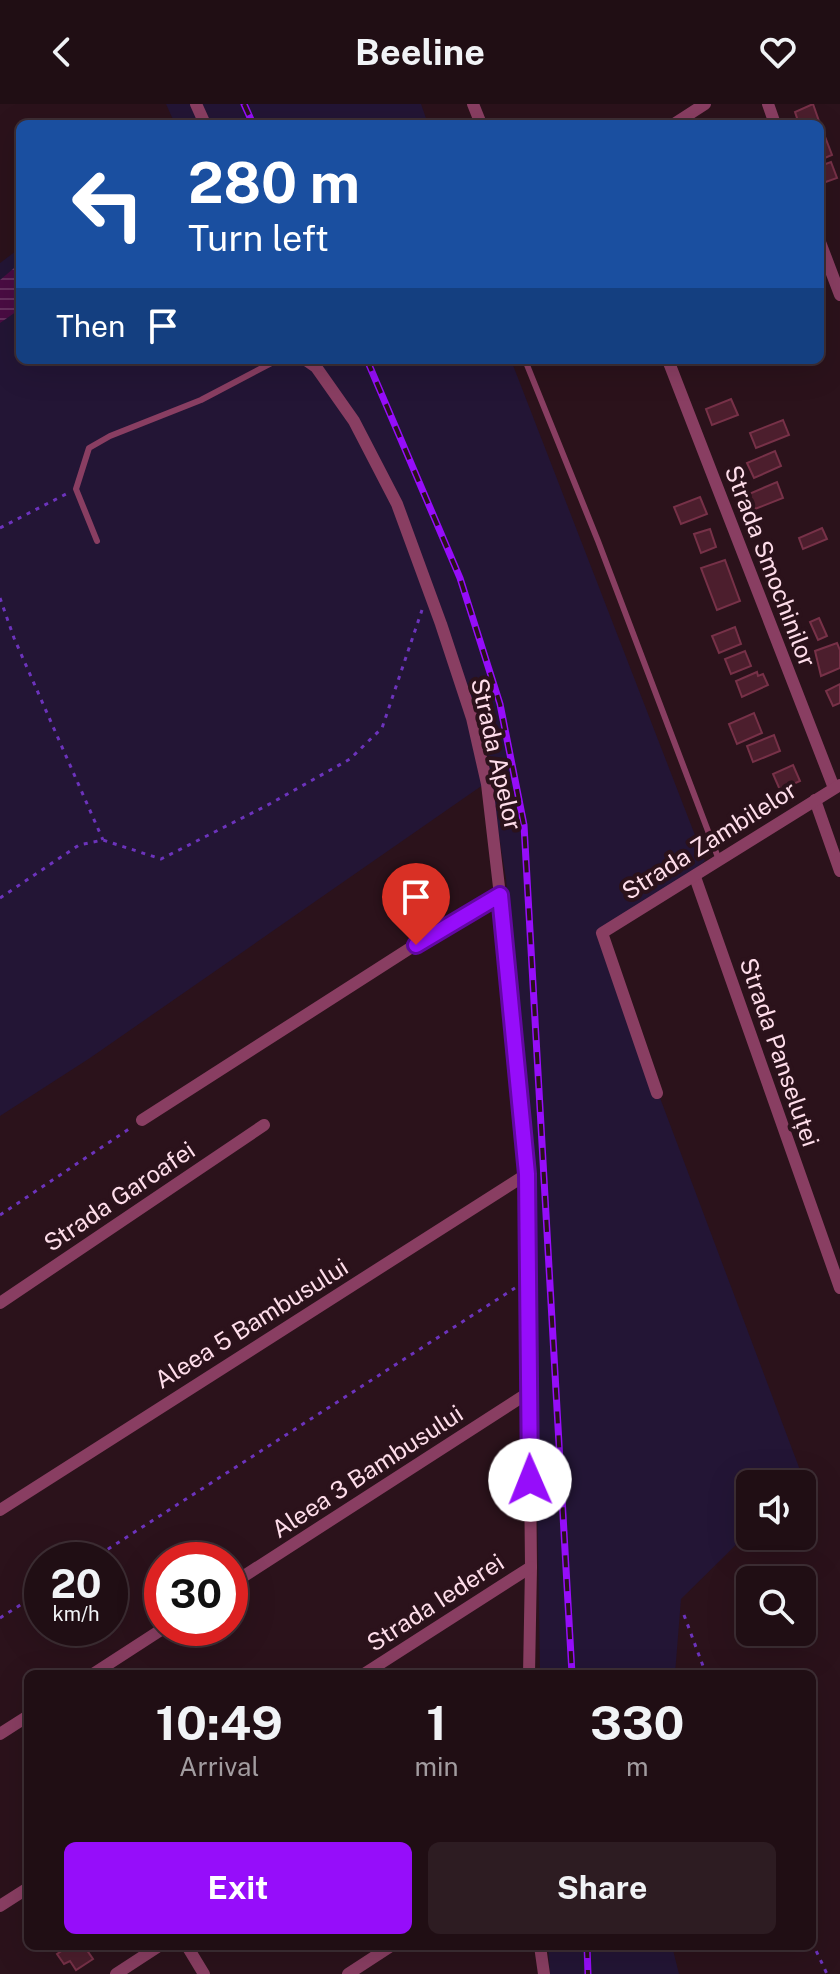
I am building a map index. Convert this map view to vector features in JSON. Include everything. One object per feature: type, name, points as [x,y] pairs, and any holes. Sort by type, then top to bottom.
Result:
[{"type":"street","points":[[680,120],[705,104]]},
{"type":"street","points":[[824,253],[840,295]]},
{"type":"street","name":"Strada Apelor","points":[[317,364],[354,421],[397,504],[472,718],[487,784],[527,1174],[529,1670]]},
{"type":"street","name":"Strada Smochinilor","points":[[670,364],[837,786]]},
{"type":"street","name":"Strada Zambilelor","points":[[657,1093],[602,933],[837,786]]},
{"type":"street","points":[[815,800],[840,871]]},
{"type":"street","name":"Strada Panseluței","points":[[695,877],[840,1288]]},
{"type":"street","points":[[142,1120],[440,929],[500,895]]},
{"type":"street","name":"Strada Garoafei","points":[[0,1303],[264,1125]]},
{"type":"street","name":"Aleea 5 Bambusului","points":[[0,1510],[527,1174]]},
{"type":"street","name":"Aleea 3 Bambusului","points":[[248,1573],[528,1393]]},
{"type":"street","name":"Strada Iederei","points":[[370,1670],[531,1567]]},
{"type":"street","points":[[99,1670],[144,1641]]},
{"type":"street","points":[[0,1734],[24,1719]]},
{"type":"street","points":[[0,1906],[24,1891]]},
{"type":"street","points":[[116,1974],[153,1950]]},
{"type":"street","points":[[189,1950],[204,1974]]},
{"type":"street","points":[[348,1974],[385,1950]]},
{"type":"street","points":[[541,1950],[544,1974]]},
{"type":"lane","points":[[97,541],[76,489],[89,448],[110,436],[201,400],[269,364]]},
{"type":"lane","points":[[527,364],[598,541],[719,860]]},
{"type":"path","points":[[0,528],[76,489]]},
{"type":"path","points":[[0,898],[79,845],[103,840],[161,859],[350,759],[382,728],[429,592]]},
{"type":"path","points":[[0,598],[14,638],[103,840]]},
{"type":"path","points":[[0,1215],[142,1120]]},
{"type":"path","points":[[119,1542],[528,1280]]},
{"type":"path","points":[[0,1618],[24,1603]]},
{"type":"path","points":[[684,1615],[705,1670]]},
{"type":"path","points":[[816,1950],[827,1974]]},
{"type":"shaded area","points":[[166,104],[421,104],[427,120],[173,120]]},
{"type":"shaded area","points":[[16,251],[16,364],[513,364],[705,861],[601,941],[800,1470],[736,1470],[736,1545],[681,1599],[675,1670],[540,1670],[531,1123],[506,879],[490,780],[90,1058],[0,1116],[0,263]]},
{"type":"shaded area","points":[[16,266],[16,312],[0,323],[0,280]]},
{"type":"shaded area","points":[[548,1950],[673,1950],[679,1974],[550,1974]]},
{"type":"building","points":[[813,104],[819,120],[798,120],[795,112]]},
{"type":"building","points":[[824,134],[832,155],[824,158]]},
{"type":"building","points":[[831,162],[837,178],[824,183],[824,165]]},
{"type":"building","points":[[731,399],[738,415],[712,425],[706,409]]},
{"type":"building","points":[[783,420],[789,435],[756,448],[750,433]]},
{"type":"building","points":[[775,451],[781,466],[754,478],[747,463]]},
{"type":"building","points":[[777,482],[783,498],[755,509],[749,494]]},
{"type":"building","points":[[700,497],[707,514],[681,524],[674,507]]},
{"type":"building","points":[[822,528],[827,539],[803,549],[799,538]]},
{"type":"building","points":[[710,529],[716,547],[701,553],[694,534]]},
{"type":"building","points":[[725,560],[740,601],[717,610],[701,568]]},
{"type":"building","points":[[819,618],[827,636],[818,640],[810,622]]},
{"type":"building","points":[[735,627],[741,644],[719,653],[712,636]]},
{"type":"building","points":[[837,643],[840,668],[821,676],[815,651]]},
{"type":"building","points":[[745,651],[751,666],[731,674],[725,659]]},
{"type":"building","points":[[757,672],[758,676],[763,674],[768,685],[742,697],[736,681]]},
{"type":"building","points":[[840,684],[840,703],[833,706],[826,691]]},
{"type":"building","points":[[754,713],[762,733],[737,744],[729,724]]},
{"type":"building","points":[[774,735],[780,751],[753,762],[747,746]]},
{"type":"building","points":[[793,765],[800,781],[780,790],[773,774]]},
{"type":"building","points":[[63,1950],[87,1950],[93,1959],[76,1970],[70,1961],[64,1964],[57,1954]]},
{"type":"railway","points":[[244,104],[251,120]]},
{"type":"railway","points":[[369,364],[460,578],[500,704],[524,825],[572,1670]]},
{"type":"railway","points":[[587,1950],[588,1974]]},
{"type":"route","points":[[416,945],[500,895],[527,1174],[530,1480]]}]
